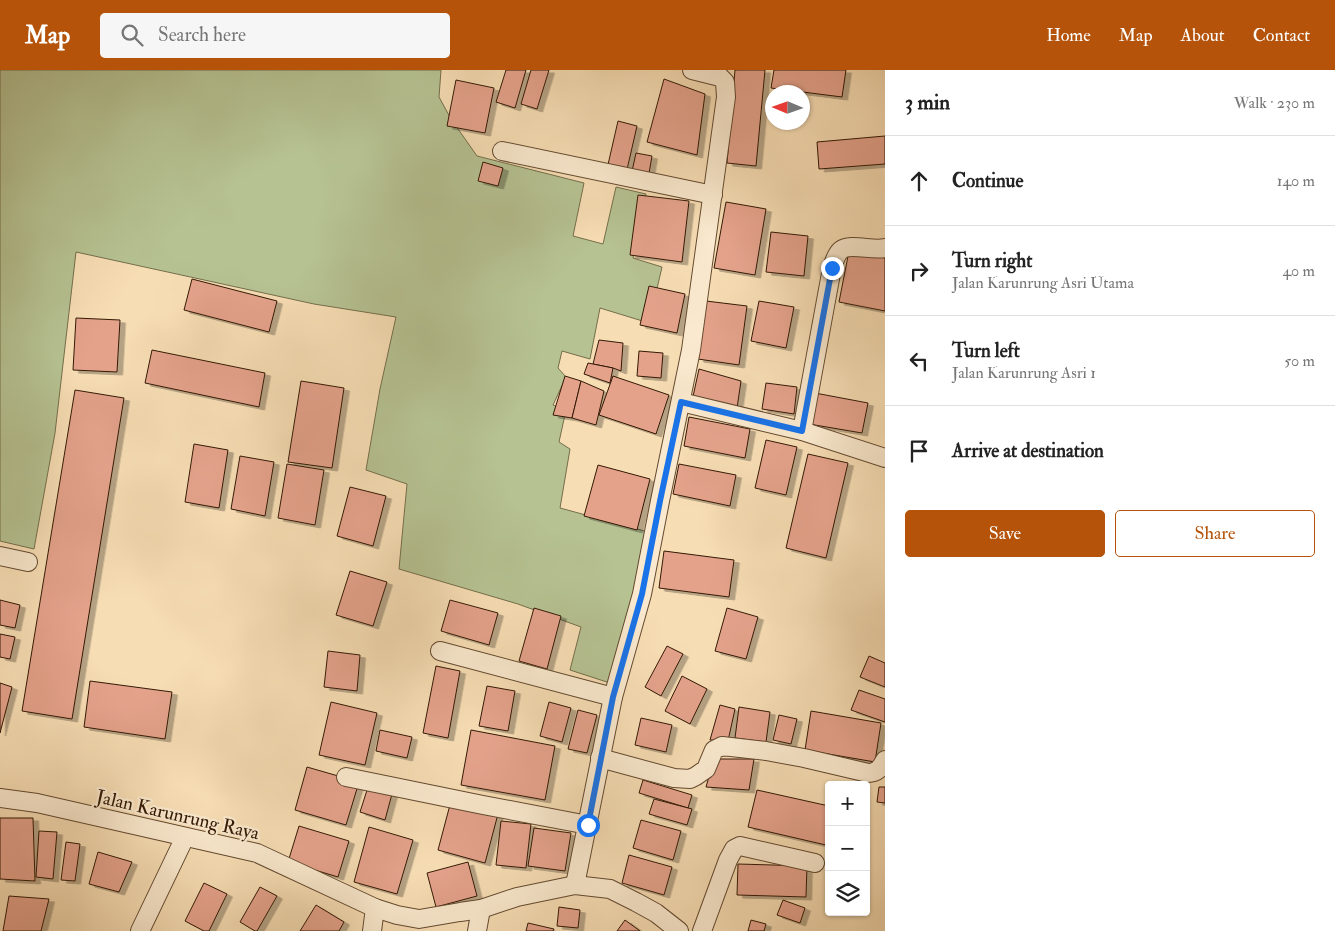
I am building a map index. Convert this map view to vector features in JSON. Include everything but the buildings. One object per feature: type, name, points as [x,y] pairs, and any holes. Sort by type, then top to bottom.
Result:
[{"type":"street","points":[[575,885],[613,697],[642,594],[692,350],[726,97],[724,82],[720,77],[692,70]]},
{"type":"street","points":[[502,151],[713,195]]},
{"type":"street","points":[[802,431],[832,268],[836,256],[842,249],[852,247],[885,248]]},
{"type":"street","points":[[681,402],[802,431],[885,458]]},
{"type":"street","points":[[0,556],[28,562]]},
{"type":"street","points":[[440,651],[613,697]]},
{"type":"street","points":[[600,758],[683,779],[696,776],[706,769],[714,750],[722,746],[776,753],[868,773],[878,770],[885,760]]},
{"type":"street","points":[[346,777],[588,825]]},
{"type":"street","name":"Jalan Karunrung Raya","points":[[0,798],[37,803],[257,853],[375,908],[397,915],[420,919],[481,909],[517,897],[575,885],[610,889],[656,913],[678,931]]},
{"type":"street","points":[[140,931],[185,837]]},
{"type":"street","points":[[702,931],[728,860],[734,849],[740,846],[815,863]]},
{"type":"street","points":[[372,931],[375,908]]},
{"type":"street","points":[[477,931],[481,909]]},
{"type":"green space","points":[[0,70],[441,70],[439,97],[451,119],[477,156],[584,183],[573,236],[603,244],[616,187],[646,194],[633,258],[662,267],[649,323],[600,308],[590,359],[562,351],[558,368],[566,377],[553,405],[566,410],[559,442],[570,449],[560,508],[652,533],[616,685],[570,670],[581,627],[518,604],[399,569],[407,484],[366,470],[380,389],[396,317],[314,304],[76,252],[55,433],[34,549],[0,541]]},
{"type":"route","points":[[588,825],[613,697],[642,594],[681,402],[802,431],[832,268]]}]
